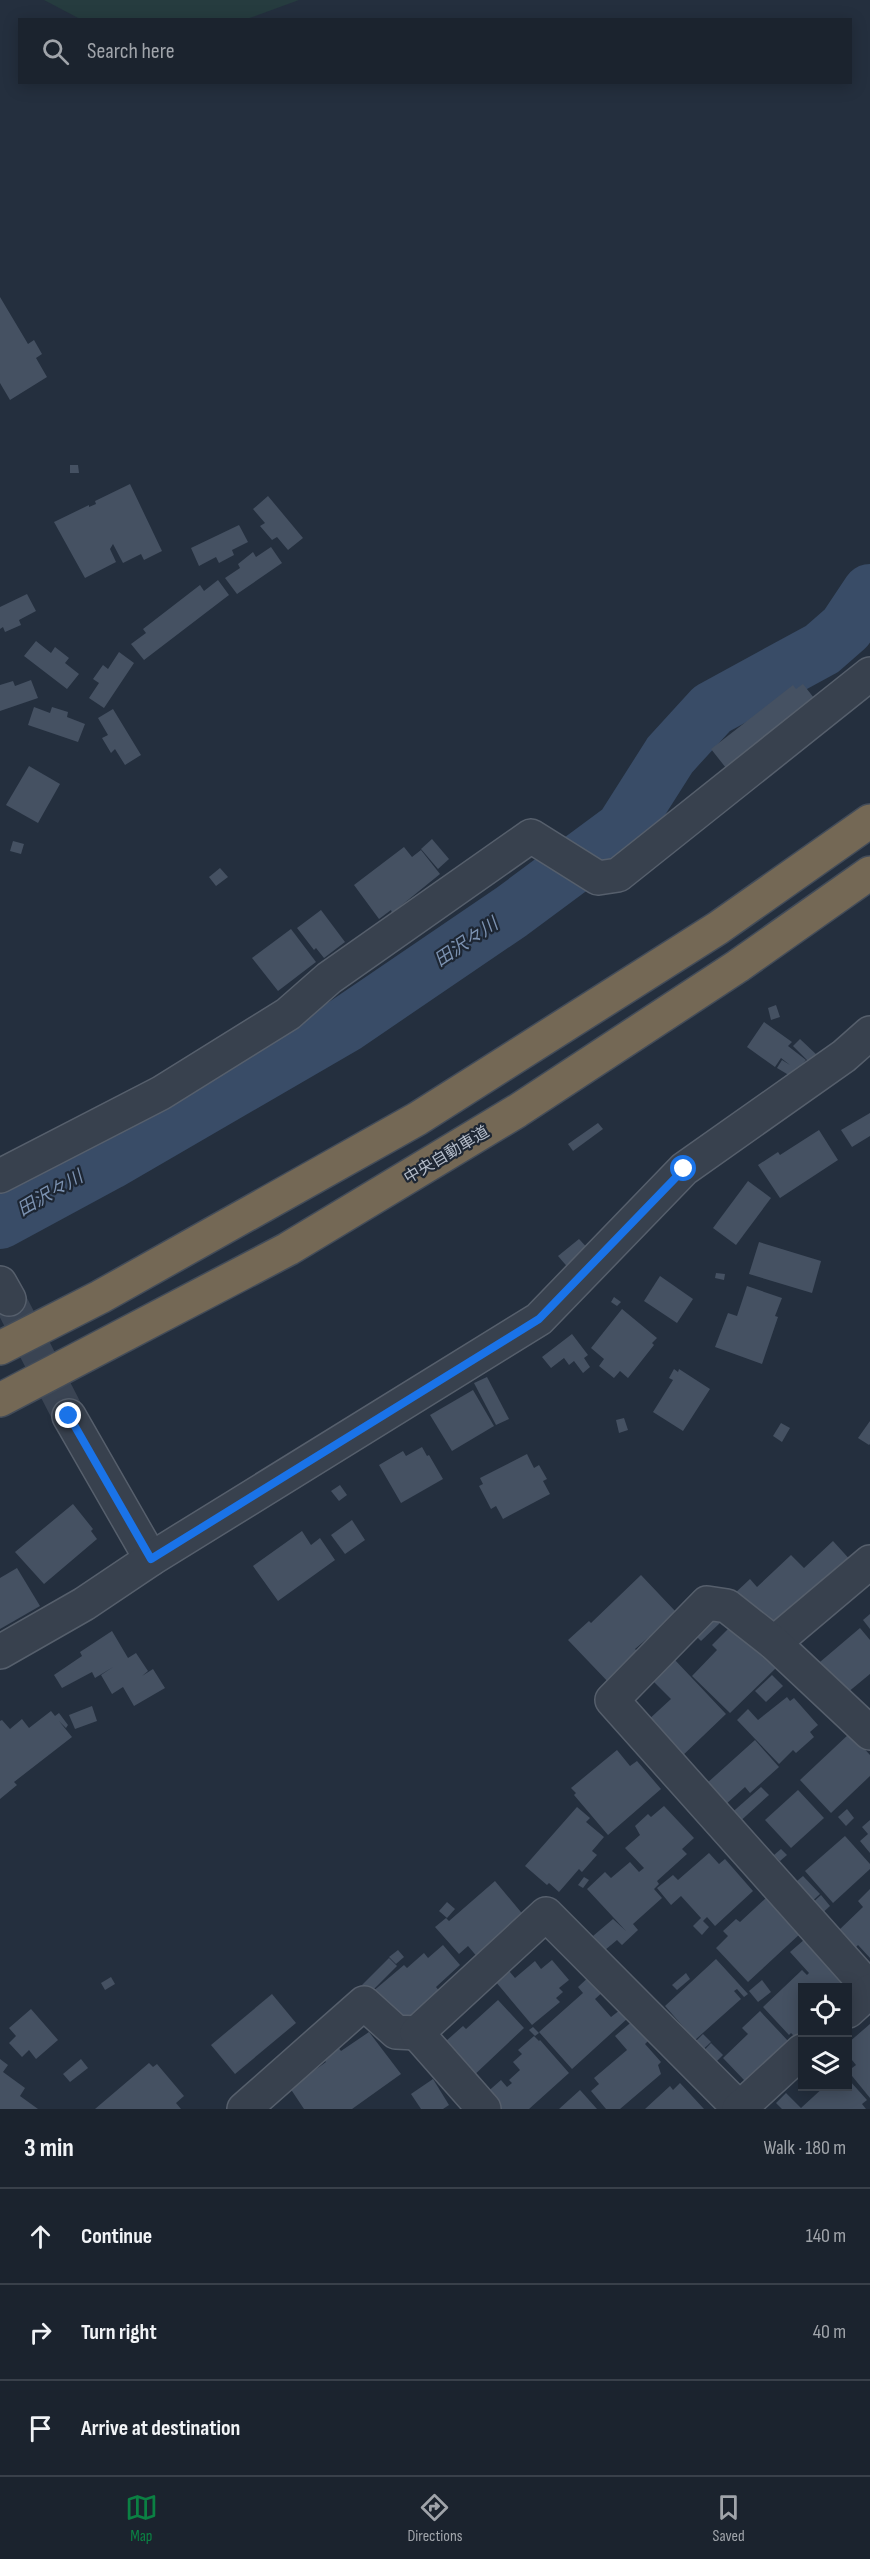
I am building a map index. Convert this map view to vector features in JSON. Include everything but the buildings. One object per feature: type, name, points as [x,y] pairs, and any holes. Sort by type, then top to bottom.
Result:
[{"type":"highway","points":[[0,1347],[100,1297],[417,1119],[718,928],[870,821]]},
{"type":"highway","name":"中央自動車道","points":[[0,1400],[288,1249],[517,1111],[738,966],[870,873]]},
{"type":"street","points":[[0,1176],[161,1093],[288,1014],[329,978],[531,836],[598,878],[618,875],[870,674]]},
{"type":"street","points":[[0,1652],[84,1604],[151,1559],[539,1319],[684,1169],[844,1056],[870,1033]]},
{"type":"street","points":[[69,1416],[151,1559]]},
{"type":"street","points":[[774,1643],[870,1562]]},
{"type":"street","points":[[852,2007],[870,1990],[612,1700],[707,1603],[727,1605],[774,1643],[870,1733]]},
{"type":"street","points":[[244,2109],[364,2003],[396,2032],[417,2033],[546,1914],[739,2109],[798,2055]]},
{"type":"street","points":[[417,2033],[484,2109]]},
{"type":"green space","points":[[44,0],[299,0],[250,18],[78,18]]},
{"type":"waterway","name":"田沢々川","points":[[0,1221],[109,1162],[345,1025],[511,912],[623,829],[670,755],[712,709],[822,649],[846,628],[870,592]]},
{"type":"tunnel","points":[[9,1299],[69,1416]]},
{"type":"route","points":[[69,1416],[151,1559],[539,1319],[684,1169]]}]
